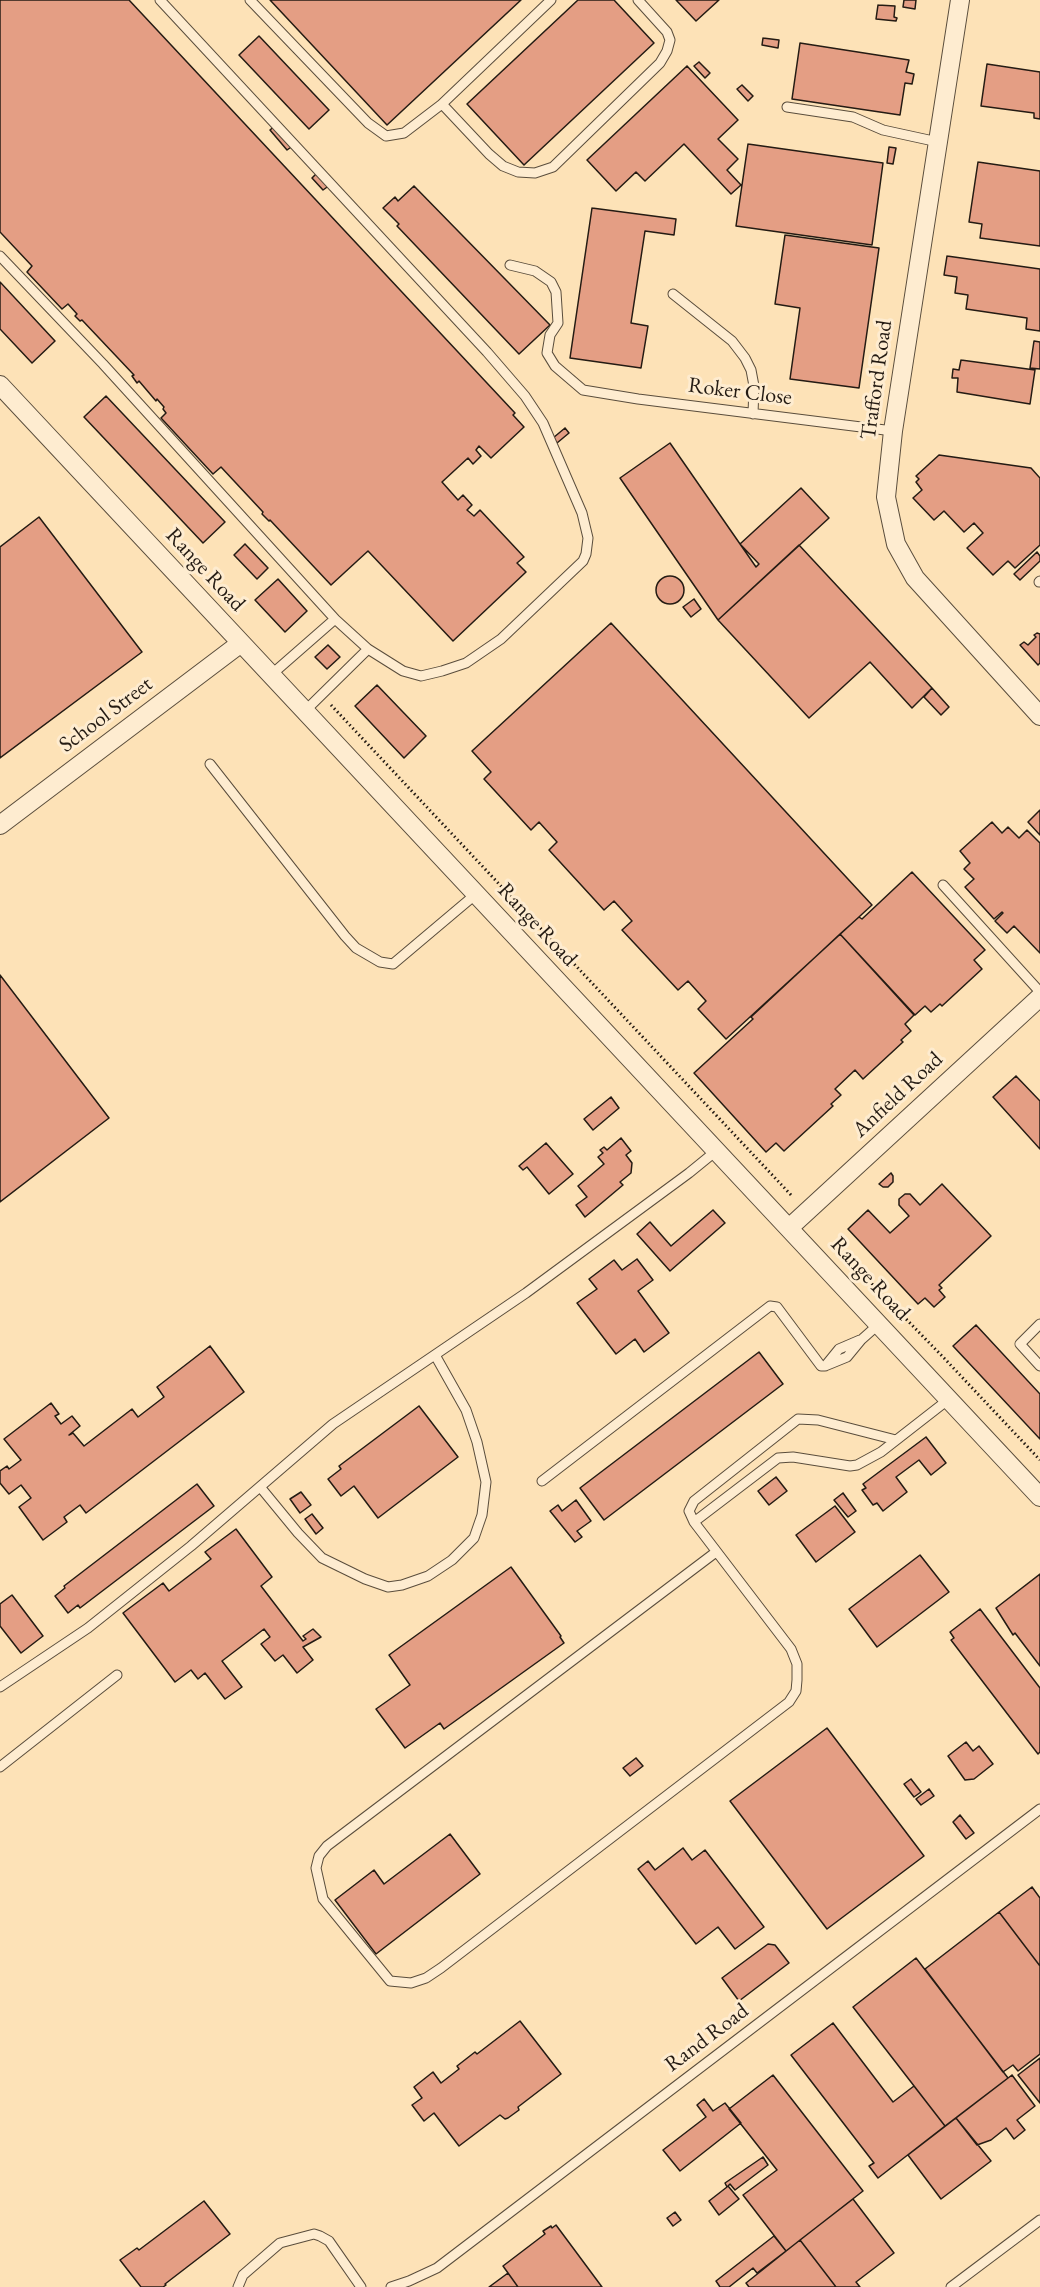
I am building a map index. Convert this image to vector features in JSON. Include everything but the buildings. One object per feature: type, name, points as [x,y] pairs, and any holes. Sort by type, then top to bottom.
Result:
[{"type":"street","name":"Trafford Road","points":[[960,0],[893,431],[886,497],[896,544],[915,578],[1040,716]]},
{"type":"street","name":"Range Road","points":[[0,386],[1040,1497]]},
{"type":"street","name":"School Street","points":[[0,825],[241,643]]},
{"type":"street","name":"Anfield Road","points":[[789,1228],[1040,994]]},
{"type":"lane","points":[[0,256],[103,364],[335,619],[368,649],[403,671],[421,676],[466,663],[501,639],[583,561],[588,546],[584,520],[543,423],[525,396],[487,352],[160,0]]},
{"type":"lane","points":[[250,0],[368,123],[386,136],[404,133],[442,104],[550,0]]},
{"type":"lane","points":[[442,104],[503,166],[518,172],[535,173],[553,167],[660,63],[667,51],[670,40],[667,32],[638,0]]},
{"type":"lane","points":[[787,107],[853,117],[883,130],[938,142]]},
{"type":"lane","name":"Roker Close","points":[[510,266],[535,271],[551,282],[556,292],[558,323],[550,336],[547,353],[555,366],[583,390],[893,431]]},
{"type":"lane","points":[[673,294],[732,341],[745,358],[751,370],[754,386],[753,414]]},
{"type":"lane","points":[[271,675],[335,619]]},
{"type":"lane","points":[[305,711],[368,649]]},
{"type":"lane","points":[[210,764],[345,936],[356,948],[380,962],[393,964],[476,894]]},
{"type":"lane","points":[[943,885],[1040,994]]},
{"type":"lane","points":[[0,1688],[88,1628],[261,1488],[333,1424],[526,1293],[716,1151]]},
{"type":"lane","points":[[542,1481],[770,1306],[777,1307],[821,1366],[825,1366],[839,1349],[861,1340],[879,1324]]},
{"type":"lane","points":[[1040,1324],[1020,1344],[1040,1366]]},
{"type":"lane","points":[[261,1488],[297,1533],[322,1558],[365,1579],[388,1587],[402,1585],[428,1576],[452,1560],[474,1538],[482,1515],[486,1482],[477,1442],[466,1410],[435,1355]]},
{"type":"lane","points":[[693,1522],[778,1458],[793,1457],[850,1466],[866,1461],[949,1399]]},
{"type":"lane","points":[[716,1552],[327,1846],[319,1856],[316,1868],[323,1899],[390,1981],[411,1983],[426,1978],[441,1968],[789,1702],[796,1691],[797,1664],[791,1649],[693,1522],[689,1511],[694,1502],[798,1419],[818,1420],[896,1440]]},
{"type":"lane","points":[[0,1767],[117,1675]]},
{"type":"lane","name":"Rand Road","points":[[391,2287],[437,2268],[1040,1809]]},
{"type":"lane","points":[[951,2287],[1040,2220]]},
{"type":"lane","points":[[238,2287],[243,2275],[280,2243],[314,2234],[329,2241],[361,2287]]},
{"type":"path","points":[[331,704],[792,1196]]},
{"type":"path","points":[[834,1245],[945,1358],[1040,1460]]}]
